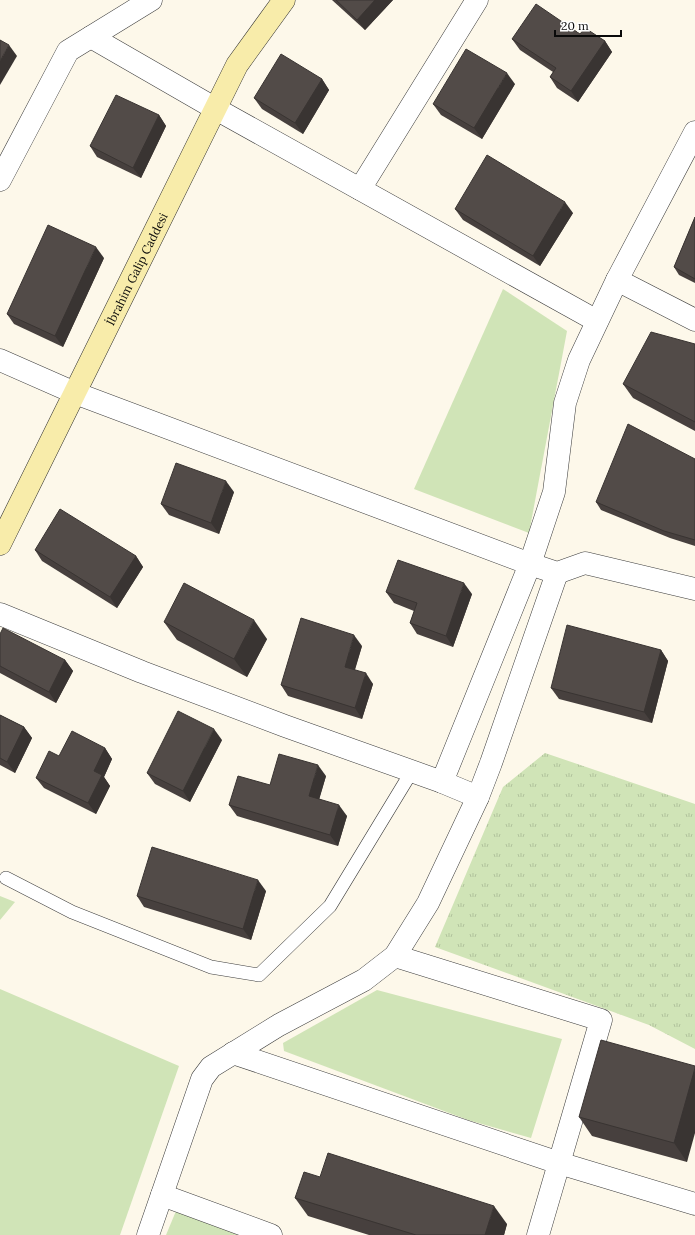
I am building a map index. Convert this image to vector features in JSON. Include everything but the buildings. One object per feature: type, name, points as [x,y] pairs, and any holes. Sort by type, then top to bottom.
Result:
[{"type":"street","points":[[0,180],[68,52],[151,0]]},
{"type":"street","name":"İbrahim Galip Caddesi","points":[[0,544],[237,65],[284,0]]},
{"type":"street","points":[[360,189],[477,0]]},
{"type":"street","points":[[91,37],[216,109],[597,321]]},
{"type":"street","points":[[442,782],[530,564],[554,492],[565,403],[579,360],[617,280],[695,132]]},
{"type":"street","points":[[617,280],[695,320]]},
{"type":"street","points":[[0,360],[75,393],[557,573],[586,563],[695,589]]},
{"type":"street","points":[[148,1235],[202,1079],[211,1067],[279,1025],[364,980],[395,956],[428,903],[478,797],[557,573]]},
{"type":"street","points":[[0,614],[142,672],[257,716],[442,782],[478,797]]},
{"type":"street","points":[[395,956],[601,1020],[538,1235]]},
{"type":"street","points":[[233,1053],[560,1163],[695,1204]]},
{"type":"street","points":[[162,1195],[271,1235]]},
{"type":"lane","points":[[6,878],[72,912],[211,967],[259,975],[330,906],[412,771]]},
{"type":"green space","points":[[503,289],[567,331],[529,533],[414,489]]},
{"type":"green space","points":[[545,753],[695,804],[695,1049],[649,1025],[435,947],[503,787]]},
{"type":"green space","points":[[0,896],[15,902],[0,920]]},
{"type":"green space","points":[[0,989],[179,1066],[120,1235],[0,1235]]},
{"type":"green space","points":[[377,990],[562,1039],[531,1138],[468,1120],[284,1051],[283,1043]]},
{"type":"green space","points":[[176,1211],[239,1235],[166,1235]]}]
